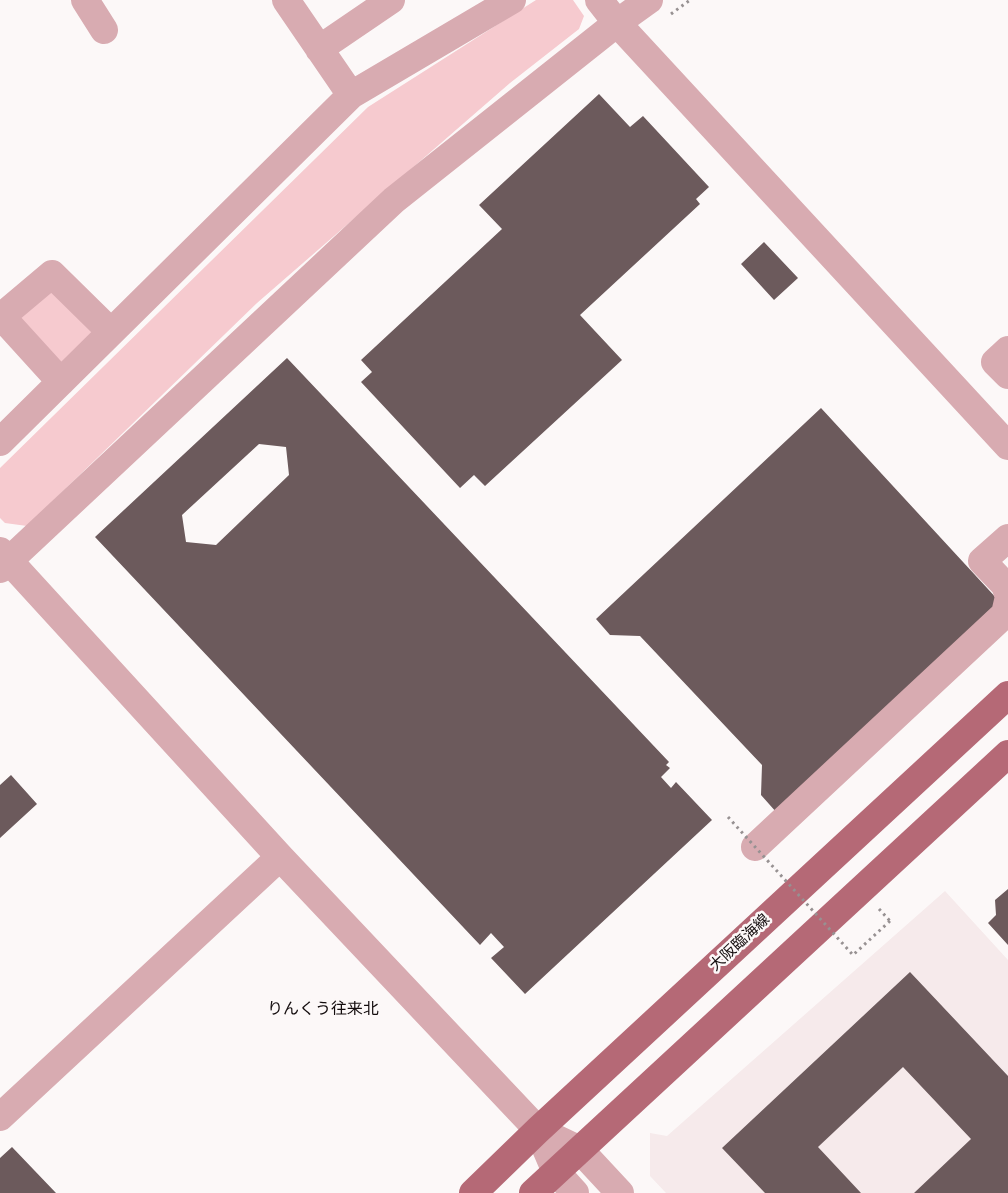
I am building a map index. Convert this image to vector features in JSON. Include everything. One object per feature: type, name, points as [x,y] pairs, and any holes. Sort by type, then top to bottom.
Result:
[{"type":"main road","name":"大阪臨海線","points":[[473,1193],[538,1130],[1008,694]]},
{"type":"main road","points":[[533,1193],[1008,754]]},
{"type":"street","points":[[85,0],[104,30]]},
{"type":"street","points":[[286,0],[351,95]]},
{"type":"street","points":[[319,49],[391,0]]},
{"type":"street","points":[[0,442],[351,95],[512,0]]},
{"type":"street","points":[[599,0],[617,23],[1008,446]]},
{"type":"street","points":[[575,1193],[556,1172],[538,1130],[3,560],[394,200],[617,23],[649,0]]},
{"type":"street","points":[[61,382],[1,316],[52,274],[111,332]]},
{"type":"street","points":[[1008,350],[996,362],[1008,375]]},
{"type":"street","points":[[1008,538],[982,561],[1005,586],[1008,594]]},
{"type":"street","points":[[755,846],[1005,614],[1008,601]]},
{"type":"street","points":[[0,1117],[280,856]]},
{"type":"street","points":[[538,1130],[580,1150],[620,1193]]},
{"type":"path","points":[[728,817],[854,955],[890,921],[878,908]]},
{"type":"shaded area","points":[[536,0],[573,0],[584,16],[579,29],[510,83],[257,303],[27,526],[5,523],[0,518],[0,468],[368,107]]},
{"type":"shaded area","points":[[47,290],[56,292],[93,333],[57,369],[17,318]]},
{"type":"shaded area","points":[[945,891],[1008,960],[1008,1193],[666,1193],[650,1176],[650,1133],[667,1136]]},
{"type":"building","points":[[599,94],[630,127],[643,116],[709,187],[696,199],[700,204],[580,315],[622,360],[485,486],[474,475],[460,488],[361,382],[372,372],[361,360],[502,229],[479,205]]},
{"type":"building","points":[[764,242],[798,278],[774,300],[741,264]]},
{"type":"building","points":[[287,358],[669,762],[666,765],[670,768],[661,777],[671,788],[676,782],[712,820],[525,994],[491,958],[504,947],[491,933],[480,945],[95,537]],"holes":[[[259,444],[286,447],[289,475],[216,545],[186,542],[182,515]]]},
{"type":"building","points":[[821,408],[999,601],[777,813],[761,795],[762,765],[640,636],[610,635],[596,619]]},
{"type":"building","points":[[11,775],[37,804],[0,838],[0,785]]},
{"type":"building","points":[[1008,889],[1008,945],[988,923],[996,915],[995,900]]},
{"type":"building","points":[[910,972],[1008,1076],[1008,1193],[914,1193],[971,1139],[903,1067],[818,1147],[861,1193],[765,1193],[722,1148]]},
{"type":"building","points":[[12,1147],[56,1193],[0,1193],[0,1158]]},
{"type":"district","name":"りんくう往来北","points":[[323,1010]]}]
